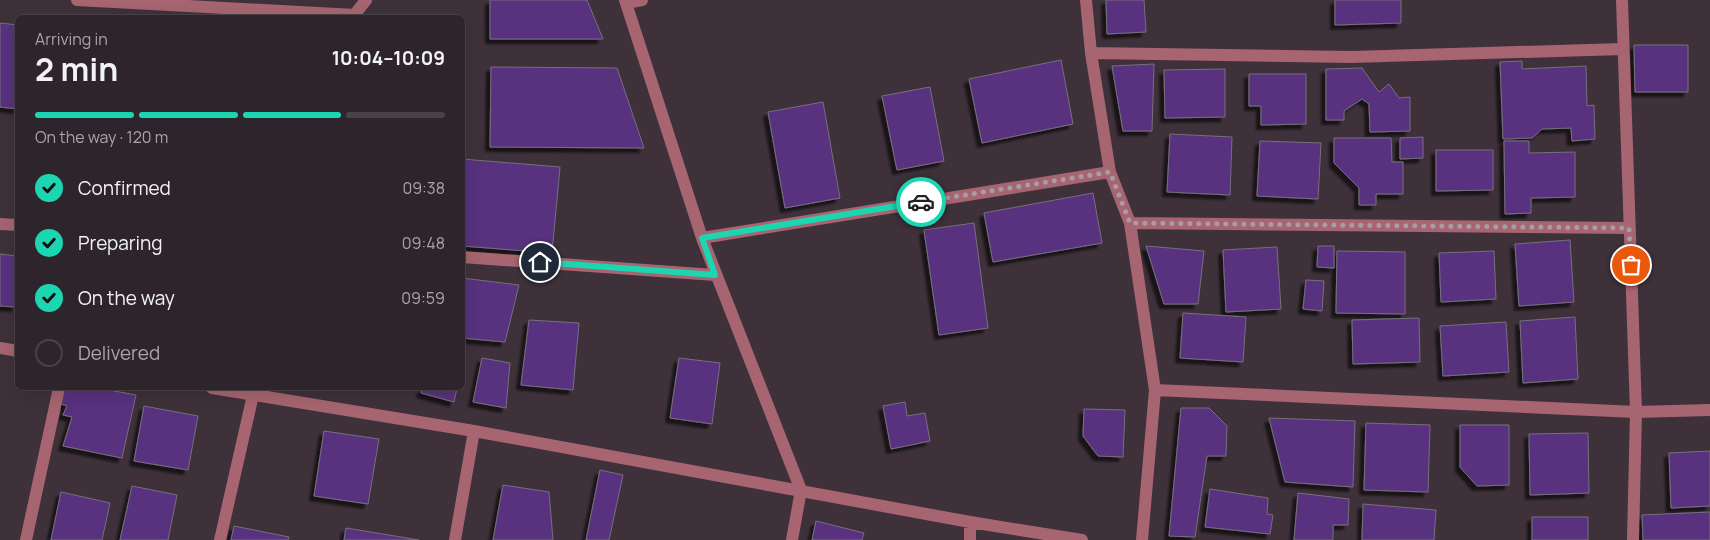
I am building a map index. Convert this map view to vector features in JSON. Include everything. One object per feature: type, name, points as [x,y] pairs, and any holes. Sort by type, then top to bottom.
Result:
[{"type":"street","points":[[77,0],[336,15]]},
{"type":"street","points":[[354,15],[366,0]]},
{"type":"street","points":[[642,0],[626,1],[702,238],[801,490],[792,540]]},
{"type":"street","points":[[1086,0],[1091,53],[1110,172],[1130,223],[1155,390],[1142,540]]},
{"type":"street","points":[[1622,0],[1636,412],[1633,540]]},
{"type":"street","points":[[1091,53],[1351,57],[1623,49]]},
{"type":"street","points":[[702,238],[1110,172]]},
{"type":"street","points":[[1130,223],[1629,228]]},
{"type":"street","points":[[0,224],[15,225]]},
{"type":"street","points":[[465,257],[715,275]]},
{"type":"street","points":[[0,348],[15,350]]},
{"type":"street","points":[[26,540],[59,390]]},
{"type":"street","points":[[224,390],[474,431],[970,522],[1082,540]]},
{"type":"street","points":[[1155,390],[1636,412],[1710,410]]},
{"type":"street","points":[[220,540],[253,395]]},
{"type":"street","points":[[455,540],[474,431]]},
{"type":"street","points":[[970,522],[970,540]]},
{"type":"building","points":[[490,0],[587,0],[603,39],[490,39]]},
{"type":"building","points":[[1106,0],[1144,0],[1146,32],[1107,34]]},
{"type":"building","points":[[1335,0],[1401,0],[1401,23],[1335,25]]},
{"type":"building","points":[[0,23],[15,25],[15,109],[0,107]]},
{"type":"building","points":[[1634,45],[1688,45],[1688,92],[1635,92]]},
{"type":"building","points":[[1061,60],[1073,124],[982,143],[969,79]]},
{"type":"building","points":[[1522,61],[1522,69],[1586,66],[1587,106],[1594,105],[1595,139],[1572,141],[1571,128],[1542,129],[1532,138],[1503,139],[1500,62]]},
{"type":"building","points":[[1154,64],[1152,131],[1123,131],[1112,66]]},
{"type":"building","points":[[491,67],[617,68],[644,148],[490,147]]},
{"type":"building","points":[[1362,68],[1379,92],[1389,84],[1399,98],[1410,97],[1410,131],[1370,132],[1369,104],[1362,99],[1344,111],[1344,120],[1326,120],[1326,69]]},
{"type":"building","points":[[1225,69],[1225,117],[1165,118],[1164,70]]},
{"type":"building","points":[[1249,74],[1306,74],[1306,124],[1261,125],[1261,106],[1249,106]]},
{"type":"building","points":[[930,87],[944,161],[897,170],[882,96]]},
{"type":"building","points":[[823,102],[840,198],[785,208],[768,112]]},
{"type":"building","points":[[1170,134],[1232,137],[1230,195],[1167,192]]},
{"type":"building","points":[[1423,137],[1423,158],[1400,159],[1400,138]]},
{"type":"building","points":[[1334,138],[1391,138],[1392,162],[1403,162],[1403,194],[1376,194],[1376,205],[1359,205],[1359,188],[1334,163]]},
{"type":"building","points":[[1260,141],[1321,143],[1318,199],[1257,196]]},
{"type":"building","points":[[1504,141],[1529,141],[1529,153],[1575,152],[1575,197],[1531,198],[1531,213],[1505,214]]},
{"type":"building","points":[[1436,150],[1493,150],[1493,190],[1436,191]]},
{"type":"building","points":[[465,159],[560,167],[552,253],[465,246]]},
{"type":"building","points":[[1093,193],[1102,243],[993,262],[984,213]]},
{"type":"building","points":[[974,223],[988,328],[939,335],[924,230]]},
{"type":"building","points":[[1570,240],[1574,302],[1519,306],[1515,244]]},
{"type":"building","points":[[1146,246],[1204,251],[1198,304],[1164,304]]},
{"type":"building","points":[[1318,246],[1334,246],[1334,268],[1317,267]]},
{"type":"building","points":[[1277,247],[1281,309],[1226,312],[1223,250]]},
{"type":"building","points":[[1337,251],[1405,252],[1405,314],[1336,313]]},
{"type":"building","points":[[1494,251],[1496,299],[1441,302],[1439,253]]},
{"type":"building","points":[[0,254],[15,256],[15,307],[0,306]]},
{"type":"building","points":[[465,278],[519,285],[505,342],[465,338]]},
{"type":"building","points":[[1306,280],[1324,281],[1322,311],[1303,309]]},
{"type":"building","points":[[1183,313],[1246,317],[1243,362],[1180,358]]},
{"type":"building","points":[[1575,317],[1578,379],[1523,383],[1520,321]]},
{"type":"building","points":[[1419,318],[1420,362],[1353,364],[1352,320]]},
{"type":"building","points":[[529,320],[579,323],[573,390],[521,385]]},
{"type":"building","points":[[1506,322],[1509,372],[1443,376],[1440,326]]},
{"type":"building","points":[[482,358],[510,363],[506,408],[473,402]]},
{"type":"building","points":[[679,358],[720,363],[712,424],[670,418]]},
{"type":"building","points":[[63,390],[109,390],[136,395],[122,458],[63,446],[72,417],[63,415],[67,406],[59,403]]},
{"type":"building","points":[[422,390],[457,390],[454,402],[421,393]]},
{"type":"building","points":[[905,402],[907,416],[925,413],[930,441],[891,449],[883,406]]},
{"type":"building","points":[[144,406],[198,416],[188,470],[134,461]]},
{"type":"building","points":[[1181,408],[1209,408],[1227,426],[1226,456],[1207,456],[1195,537],[1169,536]]},
{"type":"building","points":[[1084,409],[1125,410],[1123,457],[1098,456],[1083,436]]},
{"type":"building","points":[[1269,418],[1355,421],[1353,487],[1285,482]]},
{"type":"building","points":[[1366,423],[1430,425],[1428,492],[1364,490]]},
{"type":"building","points":[[1460,425],[1509,425],[1509,485],[1477,486],[1460,467]]},
{"type":"building","points":[[324,431],[379,439],[368,504],[314,496]]},
{"type":"building","points":[[1588,433],[1589,493],[1530,495],[1529,434]]},
{"type":"building","points":[[1710,451],[1710,506],[1671,508],[1669,453]]},
{"type":"building","points":[[600,470],[623,475],[609,540],[586,540]]},
{"type":"building","points":[[503,485],[549,492],[553,540],[493,540]]},
{"type":"building","points":[[132,486],[177,495],[168,540],[120,540]]},
{"type":"building","points":[[1210,489],[1268,498],[1267,514],[1273,515],[1270,534],[1205,527]]},
{"type":"building","points":[[61,492],[110,503],[102,540],[51,540]]},
{"type":"building","points":[[1298,493],[1349,499],[1348,525],[1333,525],[1333,540],[1294,540]]},
{"type":"building","points":[[1363,504],[1436,510],[1434,540],[1362,540]]},
{"type":"building","points":[[1710,512],[1710,540],[1643,540],[1642,515]]},
{"type":"building","points":[[1532,517],[1588,517],[1588,540],[1532,540]]},
{"type":"building","points":[[816,521],[864,533],[862,540],[812,540]]},
{"type":"building","points":[[234,526],[289,537],[288,540],[231,540]]},
{"type":"building","points":[[346,528],[419,540],[344,540]]},
{"type":"way so far","points":[[921,202],[1110,172],[1130,223],[1629,228],[1631,265]]},
{"type":"route","points":[[540,262],[715,275],[702,238],[921,202]]}]
